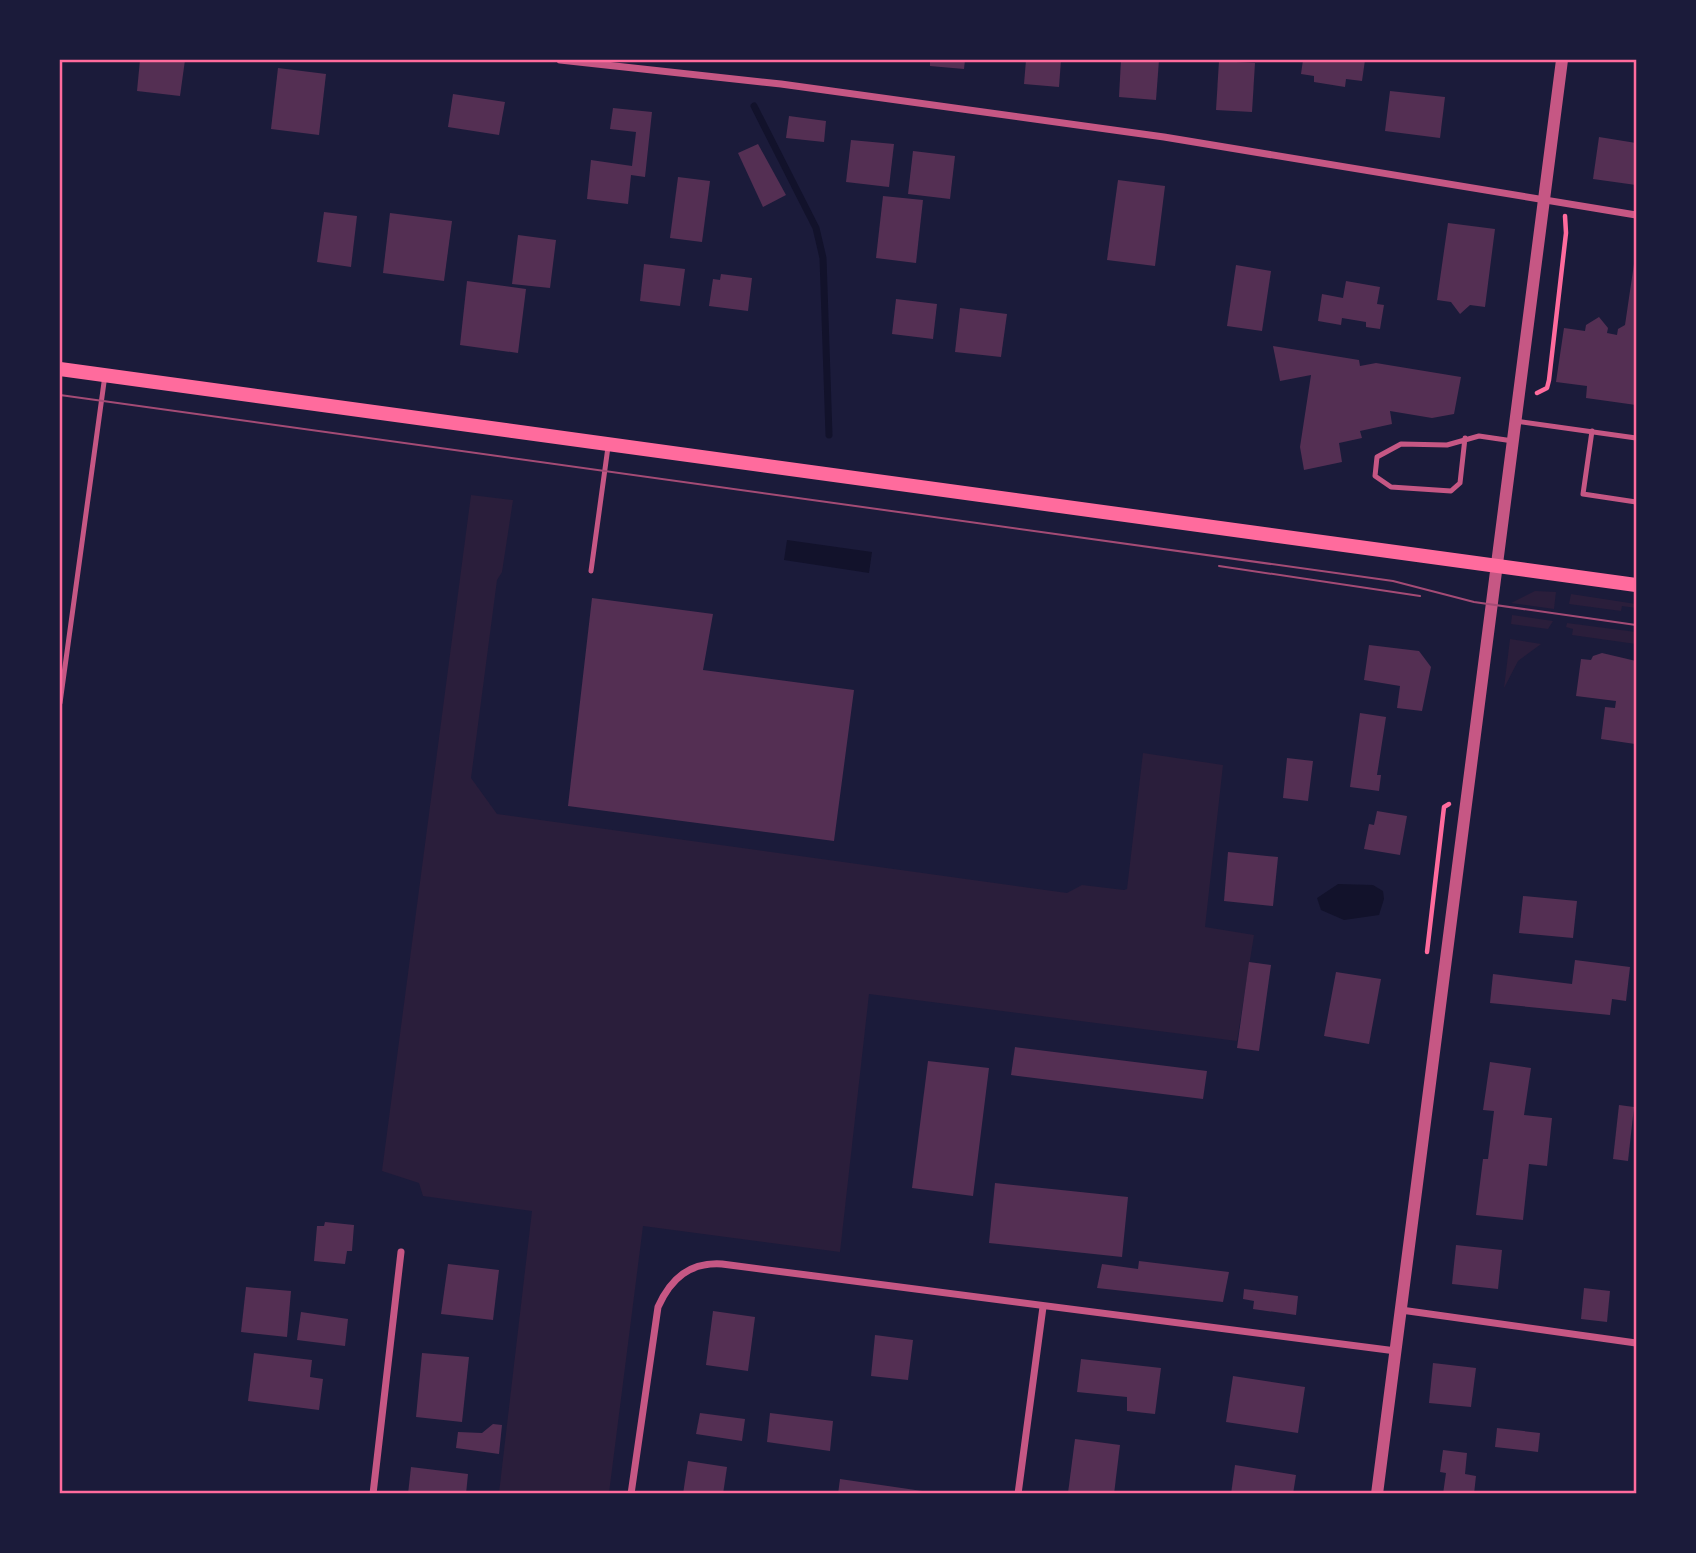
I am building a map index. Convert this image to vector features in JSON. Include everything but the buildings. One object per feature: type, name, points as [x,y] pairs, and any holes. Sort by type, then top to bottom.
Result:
[{"type":"main road","points":[[60,369],[1636,585]]},
{"type":"street","points":[[560,60],[781,84],[1164,137],[1636,215]]},
{"type":"street","points":[[1377,1493],[1562,60]]},
{"type":"street","points":[[373,1493],[401,1252]]},
{"type":"street","points":[[631,1493],[658,1307],[665,1292],[683,1272],[698,1265],[722,1264],[1396,1351]]},
{"type":"street","points":[[1018,1493],[1044,1307]]},
{"type":"street","points":[[1401,1310],[1636,1343]]},
{"type":"lane","points":[[60,703],[105,375]]},
{"type":"lane","points":[[1515,421],[1636,438]]},
{"type":"lane","points":[[1591,431],[1583,494],[1636,502]]},
{"type":"lane","points":[[1465,438],[1460,483],[1451,491],[1391,487],[1375,476],[1377,457],[1401,444],[1447,445],[1465,438],[1479,436],[1513,441]]},
{"type":"lane","points":[[591,571],[609,444]]},
{"type":"path","points":[[1518,402],[1547,388],[1549,380],[1566,233],[1564,204]]},
{"type":"shaded area","points":[[471,495],[513,500],[502,572],[497,580],[471,778],[497,814],[1067,893],[1082,885],[1124,890],[1127,889],[1143,753],[1223,765],[1205,927],[1254,935],[1237,1041],[869,994],[840,1252],[643,1226],[609,1493],[499,1493],[532,1211],[423,1196],[419,1183],[382,1171]]},
{"type":"shaded area","points":[[787,540],[872,552],[869,573],[784,560]]},
{"type":"shaded area","points":[[1535,591],[1556,592],[1554,609],[1511,603]]},
{"type":"shaded area","points":[[1571,594],[1636,604],[1636,608],[1622,606],[1621,611],[1569,604]]},
{"type":"shaded area","points":[[1512,615],[1553,621],[1548,629],[1511,624]]},
{"type":"shaded area","points":[[1567,623],[1636,632],[1636,644],[1572,635],[1573,629],[1566,627]]},
{"type":"shaded area","points":[[1510,639],[1541,644],[1518,661],[1504,688]]},
{"type":"shaded area","points":[[1338,884],[1373,885],[1383,891],[1384,899],[1379,915],[1344,920],[1321,910],[1317,898]]},
{"type":"waterway","points":[[754,106],[816,228],[823,258],[829,435]]},
{"type":"tram line","points":[[60,395],[1393,581],[1474,602],[1636,625]]},
{"type":"tram line","points":[[1219,566],[1420,596]]}]
